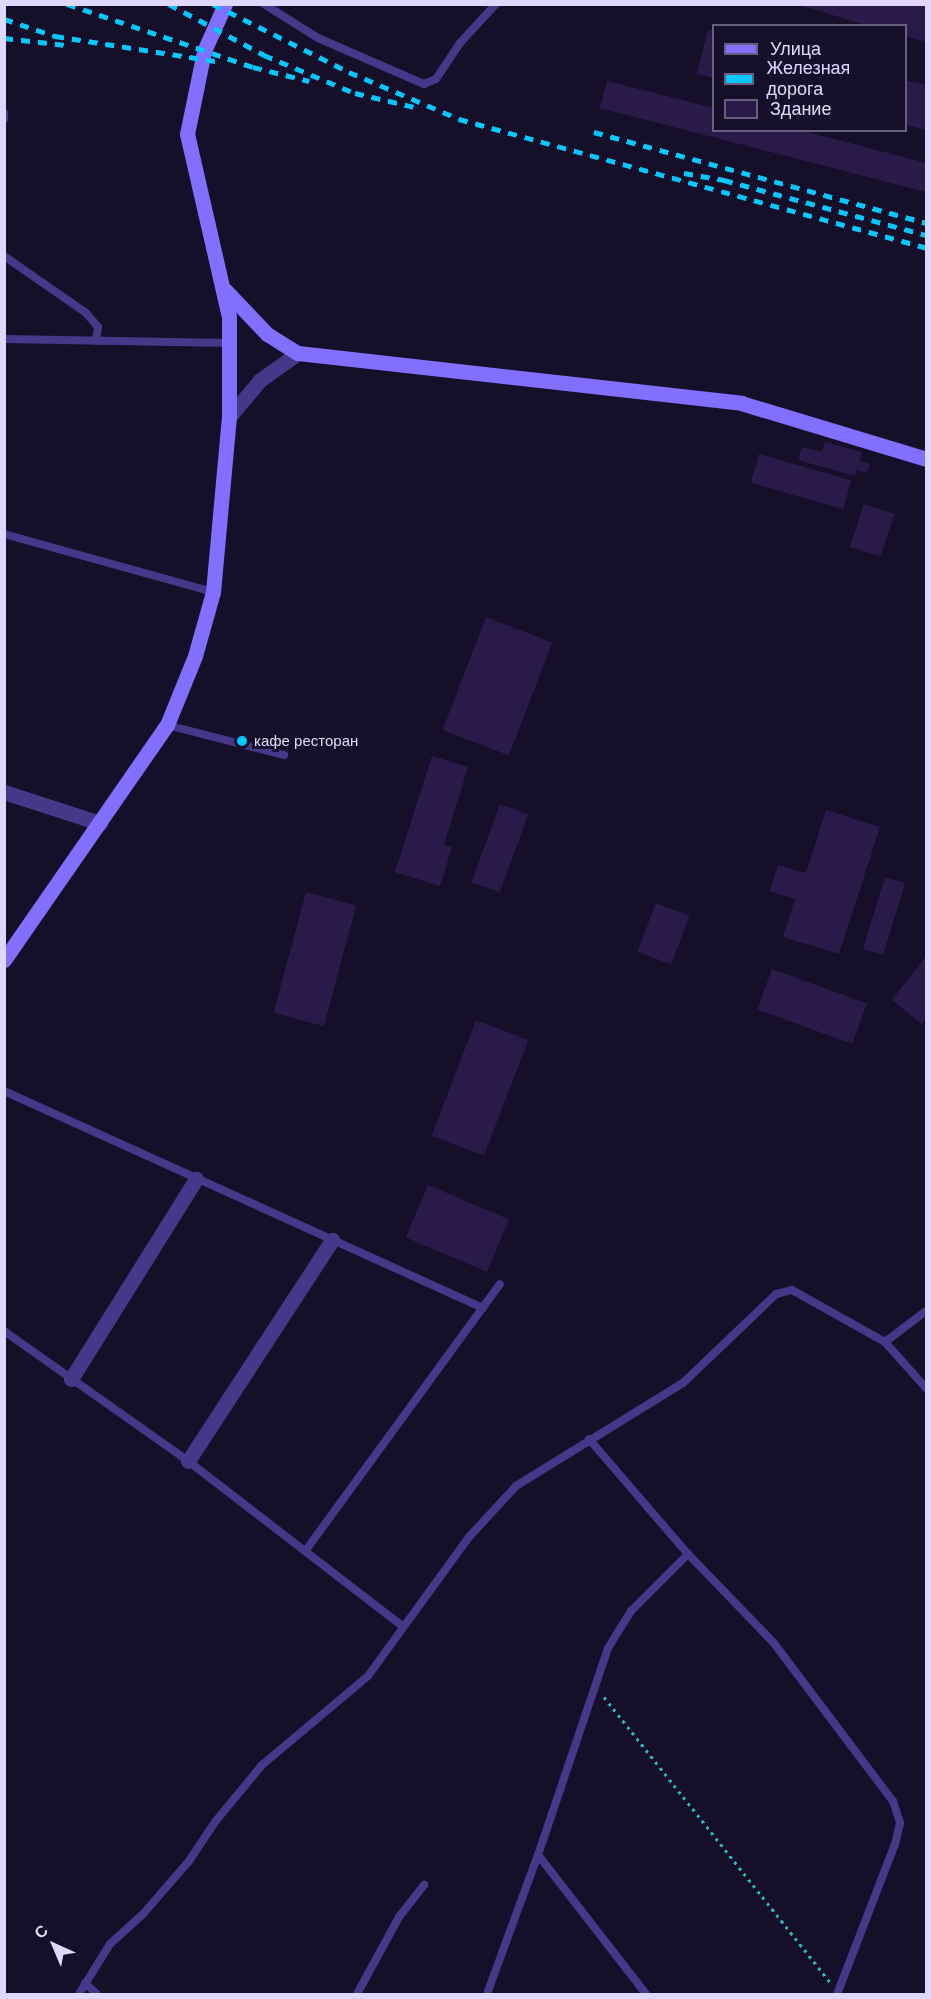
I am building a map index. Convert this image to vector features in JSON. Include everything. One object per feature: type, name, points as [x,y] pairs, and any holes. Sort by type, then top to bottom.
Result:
[{"type":"main road","points":[[4,960],[167,725],[195,656],[213,592],[229,417],[230,343],[224,287],[187,134],[204,51],[225,4]]},
{"type":"main road","points":[[224,287],[267,334],[298,352],[741,403],[927,459]]},
{"type":"street","points":[[229,417],[260,380],[298,352]]},
{"type":"street","points":[[4,792],[100,823]]},
{"type":"street","points":[[71,1379],[196,1179]]},
{"type":"street","points":[[188,1461],[332,1240]]},
{"type":"lane","points":[[264,4],[318,38],[424,84],[436,79],[460,42],[496,4]]},
{"type":"lane","points":[[4,113],[4,119]]},
{"type":"lane","points":[[4,256],[86,313],[98,327],[96,341]]},
{"type":"lane","points":[[4,339],[230,343]]},
{"type":"lane","points":[[4,534],[213,592]]},
{"type":"lane","points":[[167,725],[284,755]]},
{"type":"lane","points":[[4,1091],[483,1308]]},
{"type":"lane","points":[[306,1550],[500,1284]]},
{"type":"lane","points":[[79,1995],[110,1944],[143,1914],[189,1861],[215,1822],[262,1765],[368,1676],[468,1537],[516,1486],[589,1439],[684,1383],[776,1294],[792,1290],[885,1342],[927,1388]]},
{"type":"lane","points":[[885,1342],[927,1311]]},
{"type":"lane","points":[[4,1331],[188,1461],[402,1626]]},
{"type":"lane","points":[[589,1439],[688,1554],[773,1642],[893,1801],[900,1823],[896,1844],[837,1993]]},
{"type":"lane","points":[[488,1995],[538,1855],[593,1684],[608,1648],[631,1611],[688,1554]]},
{"type":"lane","points":[[538,1855],[646,1995]]},
{"type":"lane","points":[[357,1995],[399,1917],[424,1885]]},
{"type":"lane","points":[[86,1983],[97,1995]]},
{"type":"path","points":[[593,1684],[837,1993]]},
{"type":"building","points":[[796,4],[926,4],[926,42],[907,36],[907,24],[862,24]]},
{"type":"building","points":[[708,30],[712,31],[712,78],[697,74]]},
{"type":"building","points":[[907,80],[926,85],[926,130],[907,125]]},
{"type":"building","points":[[607,81],[712,107],[712,132],[808,132],[926,163],[926,192],[600,108]]},
{"type":"building","points":[[825,442],[862,452],[859,461],[870,464],[867,473],[857,470],[855,476],[798,460],[802,447],[822,452]]},
{"type":"building","points":[[759,454],[851,480],[843,509],[751,483]]},
{"type":"building","points":[[864,504],[894,514],[881,557],[850,547]]},
{"type":"building","points":[[486,617],[552,642],[509,755],[443,730]]},
{"type":"building","points":[[432,756],[468,767],[444,845],[452,847],[440,886],[395,872]]},
{"type":"building","points":[[500,804],[528,814],[500,892],[472,882]]},
{"type":"building","points":[[826,810],[880,827],[839,954],[783,937],[795,899],[770,891],[778,865],[806,873]]},
{"type":"building","points":[[885,877],[905,883],[883,955],[863,949]]},
{"type":"building","points":[[306,892],[356,905],[324,1026],[274,1013]]},
{"type":"building","points":[[656,903],[690,916],[671,964],[637,952]]},
{"type":"building","points":[[926,956],[926,1018],[922,1024],[892,1000]]},
{"type":"building","points":[[772,969],[867,1004],[852,1044],[757,1009]]},
{"type":"building","points":[[476,1020],[528,1040],[484,1156],[432,1136]]},
{"type":"building","points":[[428,1185],[509,1219],[487,1272],[406,1237]]},
{"type":"railway","points":[[67,4],[253,67],[309,81]]},
{"type":"railway","points":[[169,4],[264,55],[355,93],[419,108]]},
{"type":"railway","points":[[213,4],[349,72],[459,119],[926,248]]},
{"type":"railway","points":[[4,19],[55,36],[215,61]]},
{"type":"railway","points":[[4,38],[66,45]]},
{"type":"railway","points":[[594,132],[926,223]]},
{"type":"railway","points":[[684,173],[724,180],[926,235]]},
{"type":"place","name":"кафе ресторан","points":[[242,741]]}]
